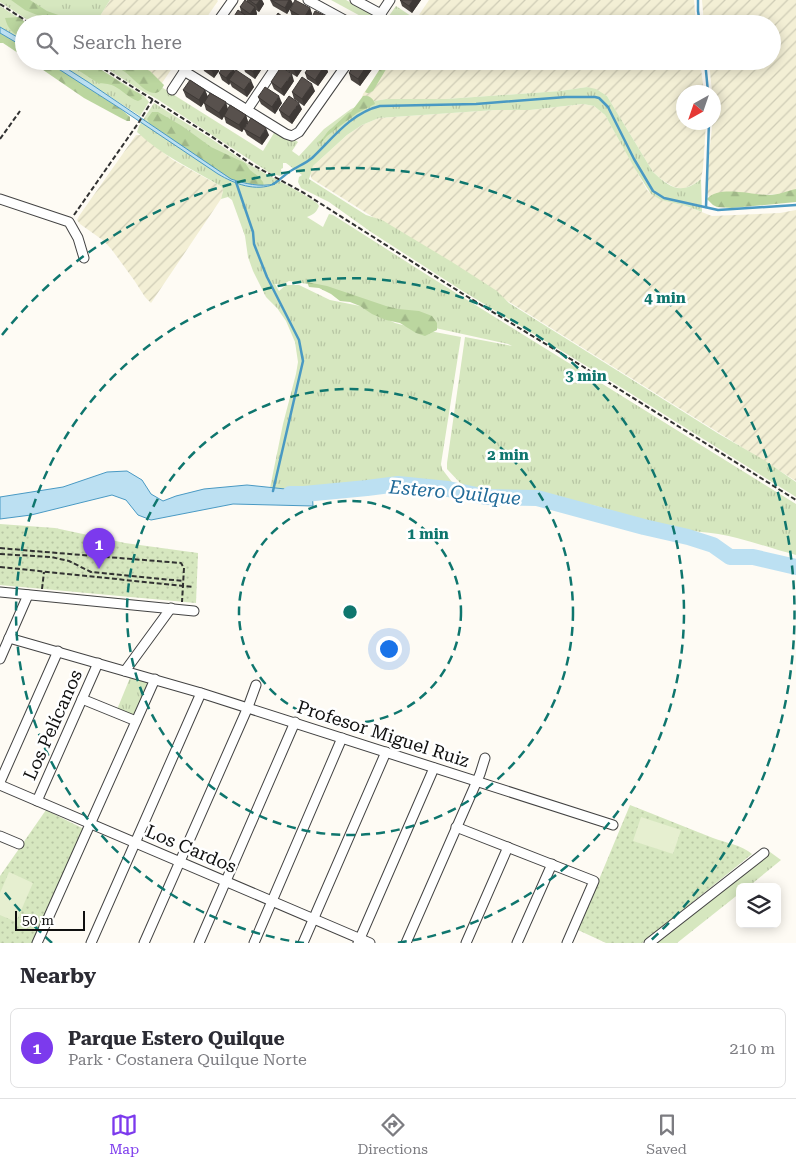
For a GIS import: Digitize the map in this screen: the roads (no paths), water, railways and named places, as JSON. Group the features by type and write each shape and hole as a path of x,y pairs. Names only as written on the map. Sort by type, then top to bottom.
{"street":[{"path":"224,15 233,0"},
{"path":"308,0 336,15"},
{"path":"355,0 381,14 390,0"},
{"path":"247,110 274,70"},
{"path":"172,90 184,71 290,136 298,132 343,70"},
{"path":"0,199 69,222 78,238 84,258"},
{"path":"0,592 194,610"},
{"path":"0,659 28,595"},
{"path":"125,671 171,608"},
{"name":"Profesor Miguel Ruiz","path":"9,638 248,707 613,825"},
{"path":"0,783 58,651"},
{"name":"Los Pelícanos","path":"38,801 98,663"},
{"path":"37,943 155,679"},
{"path":"144,943 256,685"},
{"path":"91,943 201,693"},
{"path":"82,699 136,721"},
{"path":"199,943 295,722"},
{"path":"254,943 342,738"},
{"path":"303,943 386,752"},
{"path":"406,943 477,781 485,758"},
{"path":"359,941 434,768"},
{"name":"Los Cardos","path":"0,783 314,919 359,941 370,943"},
{"path":"456,827 594,881 567,943"},
{"path":"0,836 19,844"},
{"path":"466,943 508,847"},
{"path":"649,943 764,853"},
{"path":"517,943 552,864"}],"water":[{"path":"0,27 15,36 15,42 0,33"},
{"path":"60,70 69,70 88,82 231,179 253,184 275,184 253,187 238,184 225,178"},
{"path":"127,471 142,480 151,494 163,501 204,489 247,485 295,490 312,489 313,506 233,504 151,520 138,515 126,500 112,495 31,515 0,519 0,497 63,487 107,472"}],"waterway":[{"path":"698,0 699,15"},
{"path":"706,70 707,85"},
{"path":"273,184 312,158 351,120 370,109 380,106 476,104 566,97 595,97 599,98 608,107 634,159 653,191 664,198 718,210 796,205"},
{"path":"706,207 709,130"},
{"path":"236,182 253,232 254,244 267,277 299,340 303,361 273,491"},
{"name":"Estero Quilque","path":"290,494 398,484 448,489 486,497 537,498 688,537 713,545 730,557 753,557 796,567"}],"place":[{"name":"Parque Estero Quilque","path":"99,569"}]}
